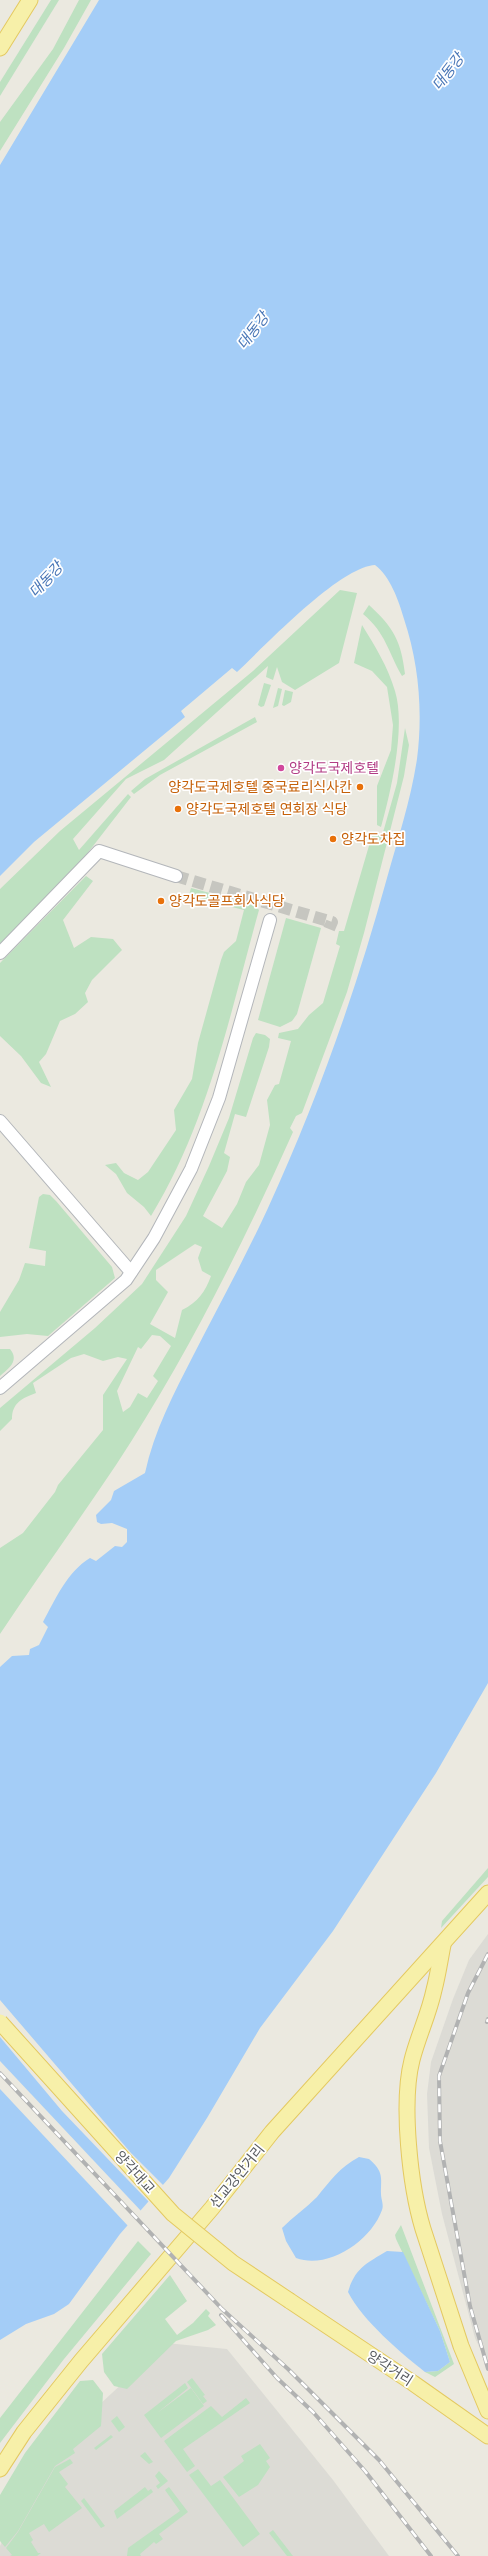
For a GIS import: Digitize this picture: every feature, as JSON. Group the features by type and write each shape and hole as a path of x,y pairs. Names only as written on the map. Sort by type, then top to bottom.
{"main road":[{"path":"0,48 30,0"},
{"name":"선교강안거리","path":"0,2470 24,2432 81,2361 212,2208 272,2132 488,1893"},
{"path":"443,1944 434,1991 412,2061 408,2088 412,2172 418,2210 461,2346 488,2411"},
{"name":"양각대교","path":"0,2022 173,2214 233,2263 290,2301"},
{"name":"양각거리","path":"290,2301 470,2422 488,2436"},
{"path":"470,2422 478,2408 481,2396"}],"street":[{"path":"0,953 99,851 176,876"},
{"path":"0,1388 119,1286 132,1272 149,1248 180,1192 210,1123 232,1056 270,920"},
{"path":"0,1121 132,1272"}],"shaded area":[{"path":"488,1934 488,2365 475,2338 442,2214 429,2148 427,2094 431,2062 453,1999 469,1960"},
{"path":"166,2343 227,2349 333,2480 389,2556 0,2556 0,2546 19,2502 58,2443"}],"green space":[{"path":"51,0 59,0 0,96 0,82"},
{"path":"79,0 91,0 64,48 0,151 0,122 53,49"},
{"path":"340,590 357,593 339,663 295,690 282,682 277,667 273,680 266,677 268,666 164,760 126,779 73,839 79,850 128,794 131,797 83,859 0,944 0,889 60,831 253,671"},
{"path":"369,605 385,621 395,636 401,653 405,674 402,676 377,628 363,614"},
{"path":"362,625 389,674 398,706 399,722 396,759 381,827 377,825 377,786 391,750 393,725 387,687 372,671 354,663"},
{"path":"264,683 271,685 264,706 261,707 258,705"},
{"path":"278,688 282,689 278,706 273,708"},
{"path":"285,690 293,692 291,702 284,706 282,705"},
{"path":"255,717 257,722 160,775 134,794 131,791 145,779"},
{"path":"405,728 409,745 404,776 364,933 347,992 302,1113 296,1116 290,1128 293,1132 233,1260 166,1385 116,1465 0,1634 0,1548 23,1533 55,1492 58,1485 103,1430 103,1395 127,1359 118,1357 103,1361 84,1354 71,1358 33,1383 36,1393 22,1399 16,1405 12,1413 12,1419 0,1431 0,1408 95,1328 142,1284 186,1216 209,1166 229,1118 253,1038 256,1033 265,1035 270,1039 269,1047 246,1117 235,1114 224,1153 230,1157 227,1171 203,1216 222,1228 237,1204 246,1182 259,1165 270,1125 267,1100 275,1085 279,1084 291,1041 278,1038 279,1033 298,1029 309,1015 323,1003 340,946 336,944 339,931 344,931 373,832 382,835 397,783","holes":["195,1244 202,1247 198,1258 202,1271 211,1276 206,1287 197,1300 182,1310 175,1338 150,1324 168,1292 156,1280 156,1270","152,1335 160,1336 171,1346 153,1376 158,1381 147,1398 138,1393 130,1407 123,1412 117,1391 138,1347 141,1349"]},
{"path":"86,876 93,881 63,920 74,948 91,937 113,939 122,950 92,980 85,993 88,1002 75,1014 60,1021 46,1054 39,1062 51,1087 41,1083 21,1056 0,1036 0,963"},
{"path":"191,888 210,893 208,900 189,895"},
{"path":"226,898 255,906 259,910 216,1067 203,1106 188,1144 171,1180 151,1216 144,1207 127,1193 116,1174 105,1165 116,1163 124,1173 138,1180 148,1172 176,1130 174,1110 192,1079 198,1043 221,960 224,952 236,941 244,910 224,905"},
{"path":"286,918 321,928 297,1014 292,1021 280,1027 258,1020"},
{"path":"43,1194 50,1195 56,1201 112,1267 115,1278 48,1336 27,1334 0,1337 0,1312 19,1280 25,1263 45,1266 46,1251 29,1248 39,1197"},
{"path":"0,1349 10,1349 14,1357 12,1364 0,1376"},
{"path":"488,1868 488,1877 441,1928 442,1921"},
{"path":"401,2225 454,2364 435,2377 425,2372 438,2371 450,2362 440,2331 396,2239 395,2235"},
{"path":"138,2241 151,2254 64,2359 0,2443 0,2418"},
{"path":"170,2275 187,2301 165,2319 177,2335 193,2323 206,2309 210,2313 208,2316 216,2325 208,2330 176,2341 127,2389 114,2386 104,2372 102,2354"},
{"path":"192,2378 205,2395 203,2396 207,2401 203,2404 187,2382"},
{"path":"93,2380 103,2393 101,2426 73,2449 75,2453 55,2466 18,2531 5,2547 0,2541 0,2495 25,2453 80,2381"},
{"path":"185,2383 188,2388 157,2413 191,2388 204,2406 161,2438 144,2415"},
{"path":"246,2398 250,2403 183,2449 195,2466 187,2472 164,2441 211,2406 222,2417"},
{"path":"117,2416 125,2427 119,2432 111,2421"},
{"path":"111,2435 113,2437 96,2450 94,2448"},
{"path":"260,2444 270,2458 266,2461 270,2467 258,2485 239,2497 223,2477 244,2461 241,2456"},
{"path":"145,2452 153,2462 149,2464 140,2456"},
{"path":"70,2459 73,2463 59,2472 68,2484 65,2487 82,2508 49,2532 44,2524 29,2533 33,2540 31,2542 38,2553 41,2553 37,2556 10,2556 12,2555 6,2548 18,2532 55,2467"},
{"path":"198,2469 211,2486 220,2480 260,2534 243,2547 189,2475"},
{"path":"159,2471 168,2481 158,2489 156,2486 160,2483 155,2476"},
{"path":"145,2487 148,2491 151,2489 153,2492 117,2519 114,2511"},
{"path":"169,2487 188,2512 159,2534 163,2539 156,2544 154,2542 140,2554 141,2556 127,2556 128,2548 180,2511 165,2490"},
{"path":"84,2498 105,2526 101,2528 81,2501"},
{"path":"273,2530 293,2556 287,2556 269,2533"}],"water":[{"name":"대동강","path":"99,0 488,0 488,1683 436,1773 333,1931 260,2028 207,2118 169,2178 120,2234 69,2304 54,2314 26,2324 0,2340 0,1667 12,1656 29,1655 30,1649 39,1645 48,1627 43,1622 62,1587 82,1564 90,1558 96,1561 115,1546 122,1547 127,1542 127,1529 112,1523 101,1524 97,1522 96,1515 111,1500 114,1491 145,1473 159,1427 165,1413 259,1227 303,1127 349,1004 375,920 411,789 417,759 420,724 418,688 413,653 397,597 385,576 375,565 360,569 342,579 323,593 283,627 237,672 232,668 181,711 185,717 34,842 0,876 0,165"},
{"path":"359,2157 369,2159 381,2175 383,2208 376,2221 358,2242 347,2250 321,2260 308,2261 296,2258 286,2241 282,2228 317,2197 346,2165"},
{"path":"387,2251 403,2252 440,2331 450,2362 438,2371 425,2372 405,2355 372,2325 348,2292 354,2277 358,2272 368,2263"}],"pier":[{"path":"0,2000 131,2153 164,2186 150,2203 62,2111 0,2037"},
{"path":"0,2061 142,2212 129,2227 0,2089"}],"tunnel":[{"path":"176,876 332,922 329,929"}],"railway":[{"path":"488,1954 468,1993 439,2076 440,2141 470,2306 488,2369"},
{"path":"0,2073 222,2309 288,2369 379,2460 458,2556"},
{"path":"221,2315 277,2378 313,2412 365,2471 431,2556"}],"place":[{"name":"양각도국제호텔","path":"281,768"},
{"name":"양각도국제호텔 중국료리식사칸","path":"360,787"},
{"name":"양각도국제호텔 연회장 식당","path":"178,809"},
{"name":"양각도차집","path":"333,839"},
{"name":"양각도골프회사식당","path":"161,901"}]}
